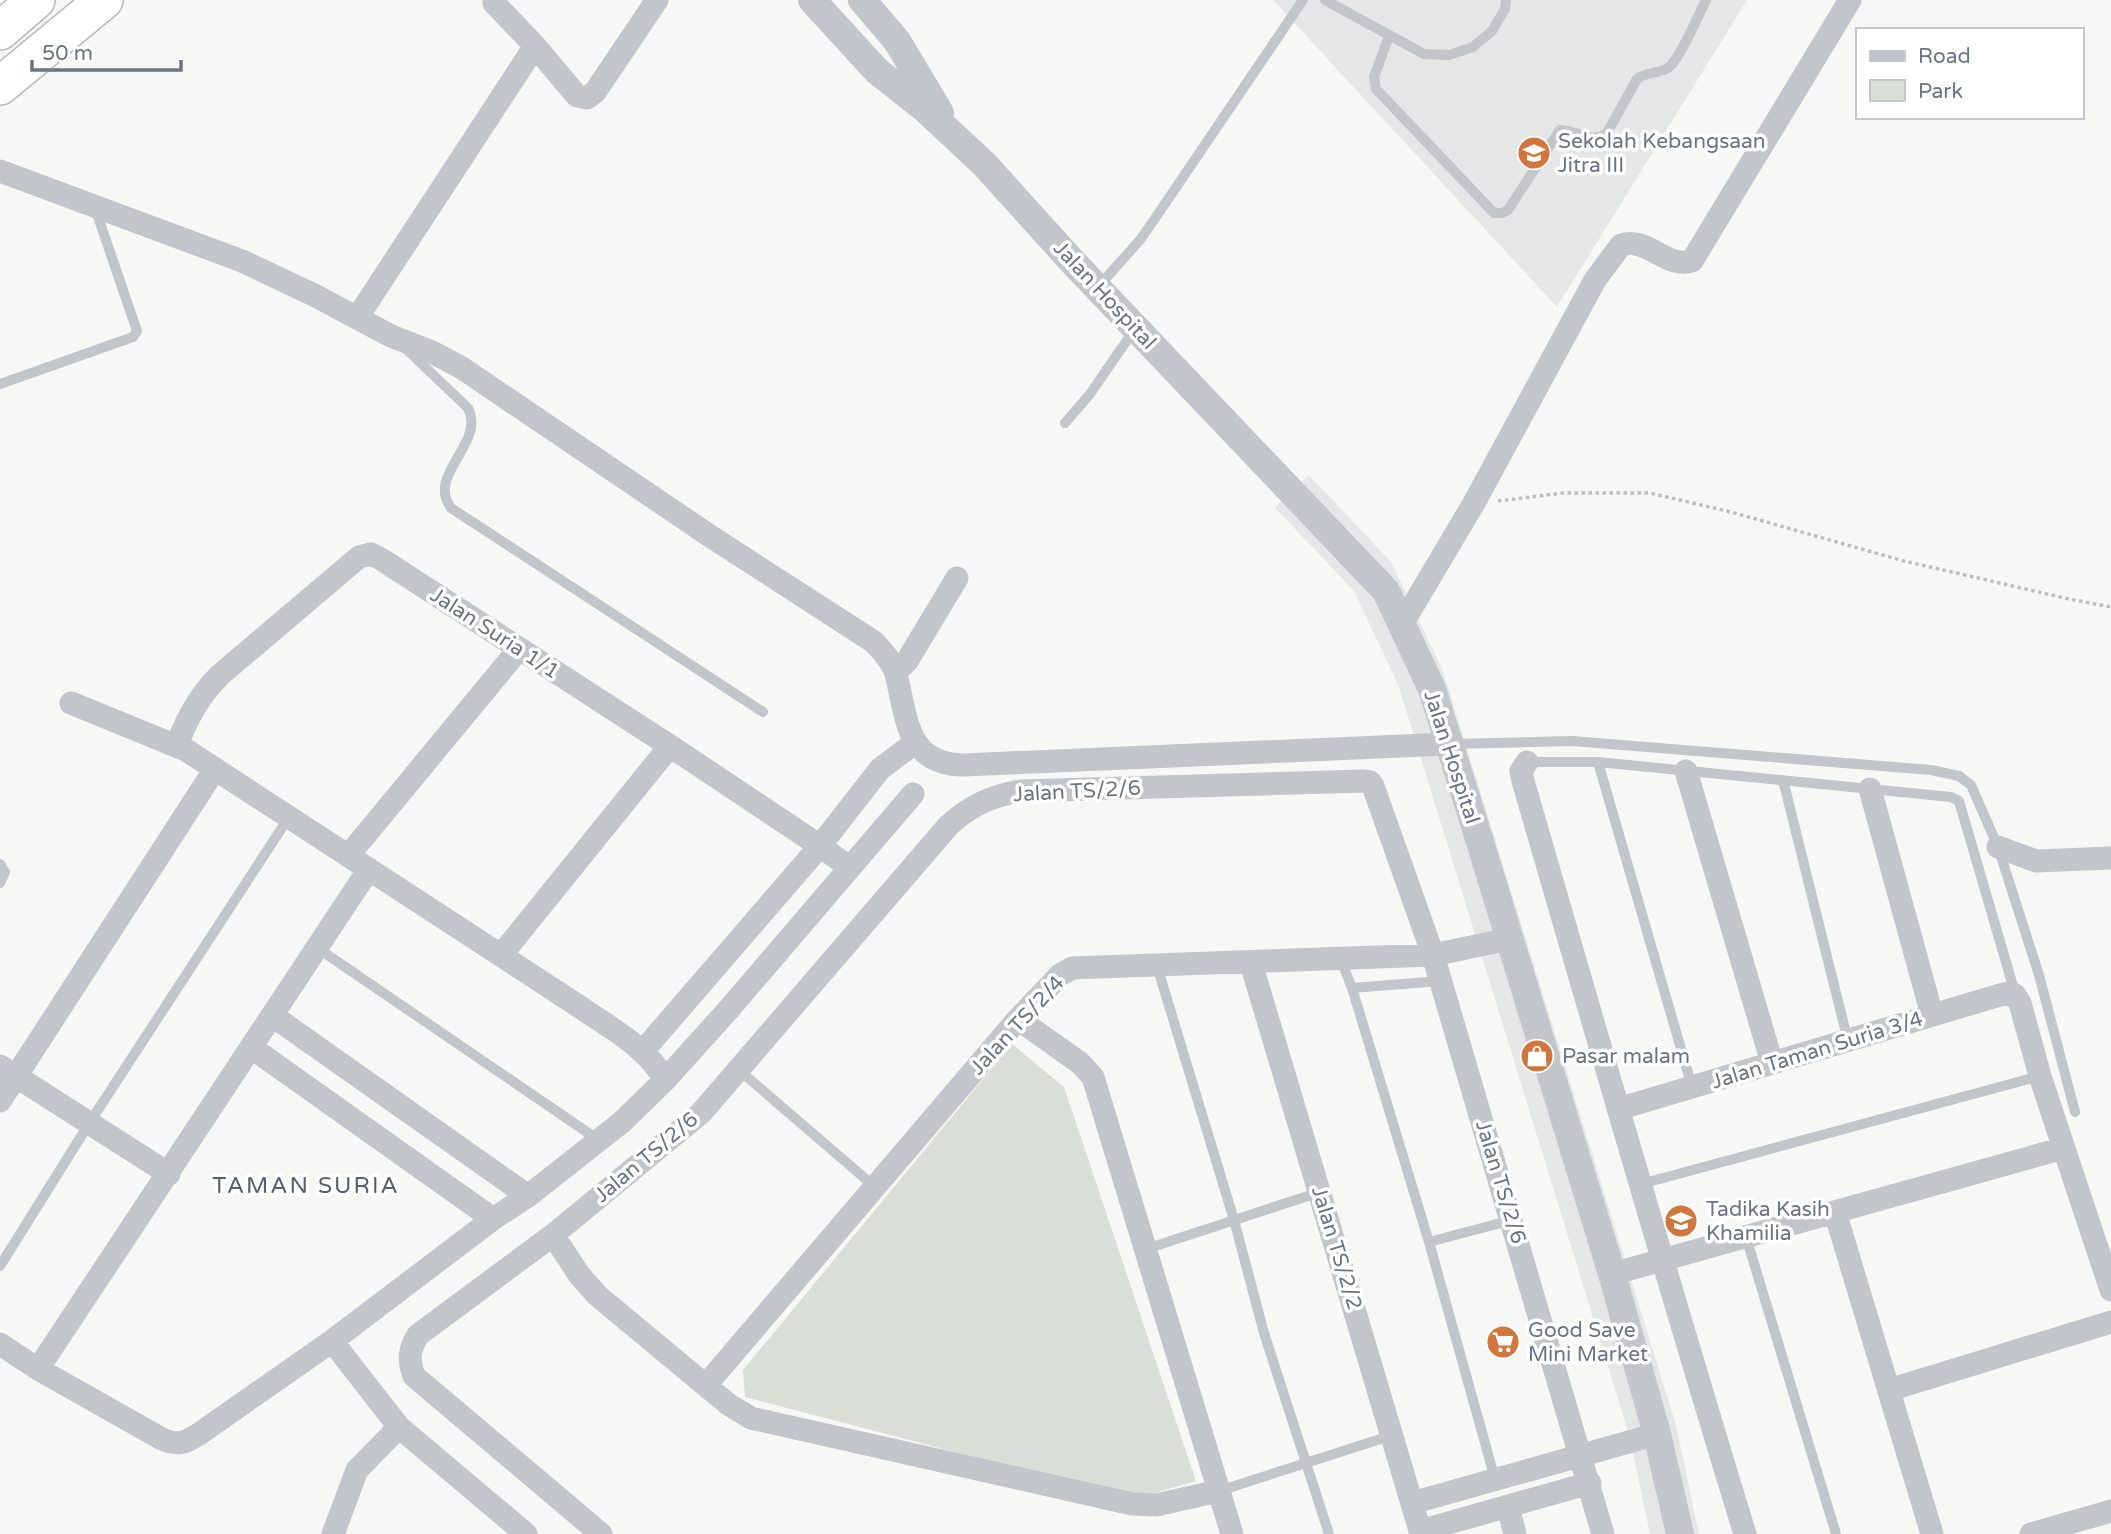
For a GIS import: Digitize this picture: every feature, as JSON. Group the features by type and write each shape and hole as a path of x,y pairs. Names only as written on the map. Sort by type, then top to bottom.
{"highway":[{"path":"0,31 36,0"},
{"path":"0,86 104,0"}],"street":[{"path":"495,3 577,96 587,98 595,92 657,0"},
{"name":"Jalan Hospital","path":"812,0 877,71 985,165 1097,288 1387,591 1432,689 1510,939 1612,1274 1657,1434 1680,1534"},
{"name":"Jalan Hospital","path":"862,0 897,41 952,134"},
{"path":"1401,626 1474,503 1595,280 1621,245 1627,243 1639,244 1676,263 1692,261 1850,0"},
{"path":"357,318 535,46"},
{"path":"0,171 242,261 391,336 447,359 710,536 874,642 896,672 897,687 916,742 932,759 949,765 963,765 1448,744"},
{"name":"Jalan Suria 1/1","path":"177,744 189,714 203,692 220,675 359,557 371,554 670,746 849,867"},
{"path":"896,672 907,661 957,578"},
{"path":"348,856 519,649"},
{"path":"71,703 177,744 502,954 643,1051 656,1063 665,1080"},
{"path":"643,1051 820,846 880,769 916,742"},
{"path":"502,954 670,746"},
{"path":"1527,762 1521,771 1522,780 1661,1260 1745,1534"},
{"path":"0,1101 8,1071 215,769"},
{"path":"1686,771 1772,1063"},
{"name":"Jalan TS/2/6","path":"601,1534 414,1376 409,1361 410,1349 418,1335 553,1235 701,1113 948,825 967,809 1001,794 1010,793 1370,782 1433,955 1603,1534"},
{"path":"1870,789 1932,1015"},
{"path":"0,1344 38,1369 162,1439 174,1444 184,1443 332,1341 600,1141 665,1080 729,1009 912,794"},
{"path":"1998,847 2036,861 2111,858"},
{"path":"38,1369 369,869"},
{"name":"Jalan TS/2/4","path":"706,1385 1018,1019 1060,975 1072,968 1433,955 1510,939"},
{"name":"Jalan TS/2/2","path":"1251,963 1421,1533"},
{"name":"Jalan Taman Suria 3/4","path":"1618,1109 1932,1015 2009,993 2015,995"},
{"path":"2015,995 2020,1003 2040,1076 2111,1290"},
{"path":"273,1016 528,1196"},
{"path":"1018,1019 1080,1063 1093,1077 1232,1534"},
{"path":"252,1048 493,1219"},
{"path":"8,1071 169,1174"},
{"path":"1612,1274 2064,1148"},
{"path":"1835,1212 1932,1534"},
{"path":"553,1235 580,1276 598,1296 739,1412 771,1424 1132,1504 1156,1505 1219,1491"},
{"path":"1889,1390 2111,1322"},
{"path":"332,1341 399,1427 526,1534"},
{"path":"333,1534 357,1469 399,1427"},
{"path":"1412,1503 1657,1434"},
{"path":"1421,1533 1590,1483"},
{"path":"1508,1507 1515,1534"},
{"path":"2031,1534 2111,1511"}],"lane":[{"path":"1097,288 1148,229 1303,0"},
{"path":"1325,0 1424,54 1449,55 1473,47 1492,31 1505,9 1506,0"},
{"path":"1389,36 1374,76 1376,89 1494,213 1502,213 1508,210 1560,130 1570,130 1590,139 1601,138 1607,133 1637,79 1641,75 1656,74 1673,64 1706,0"},
{"path":"0,384 133,337 137,331 94,206"},
{"path":"1065,423 1090,394 1135,328"},
{"path":"391,336 468,408 472,415 472,433 447,479 444,490 451,508 762,712"},
{"path":"1448,744 1572,741 1931,770 1959,776 1971,785 1998,847 2039,975 2075,1112"},
{"path":"1527,762 1598,762 1951,797 1959,801 2015,995"},
{"path":"1598,762 1692,1087"},
{"path":"1783,780 1848,1041"},
{"path":"0,1266 90,1122 289,817"},
{"path":"0,864 5,872 0,883"},
{"path":"316,947 600,1141"},
{"path":"1341,960 1352,988 1429,1242 1495,1479"},
{"path":"1157,967 1234,1220 1264,1333 1329,1534"},
{"path":"1352,988 1440,981"},
{"path":"739,1070 875,1187"},
{"path":"1641,1184 2040,1076"},
{"path":"1146,1250 1320,1192"},
{"path":"1429,1242 1512,1220"},
{"path":"1746,1237 1836,1534"},
{"path":"1219,1491 1392,1436"}],"path":[{"path":"1474,503 1563,493 1650,493 1731,512 1904,561 2111,607"}],"shaded area":[{"name":"Sekolah Kebangsaan Jitra III","path":"1273,0 1747,0 1557,307"},
{"name":"Pasar malam","path":"1309,475 1391,562 1443,671 1676,1425 1699,1534 1650,1534 1630,1438 1399,687 1354,591 1275,508"}],"green space":[{"path":"1012,1044 1064,1087 1196,1481 1135,1499 745,1397 743,1370"}],"place":[{"name":"Sekolah Kebangsaan Jitra III","path":"1534,153"},
{"name":"Pasar malam","path":"1537,1056"},
{"name":"Tadika Kasih Khamilia","path":"1681,1221"},
{"name":"Good Save Mini Market","path":"1503,1342"}],"district":[{"name":"TAMAN SURIA","path":"306,1185"}]}
